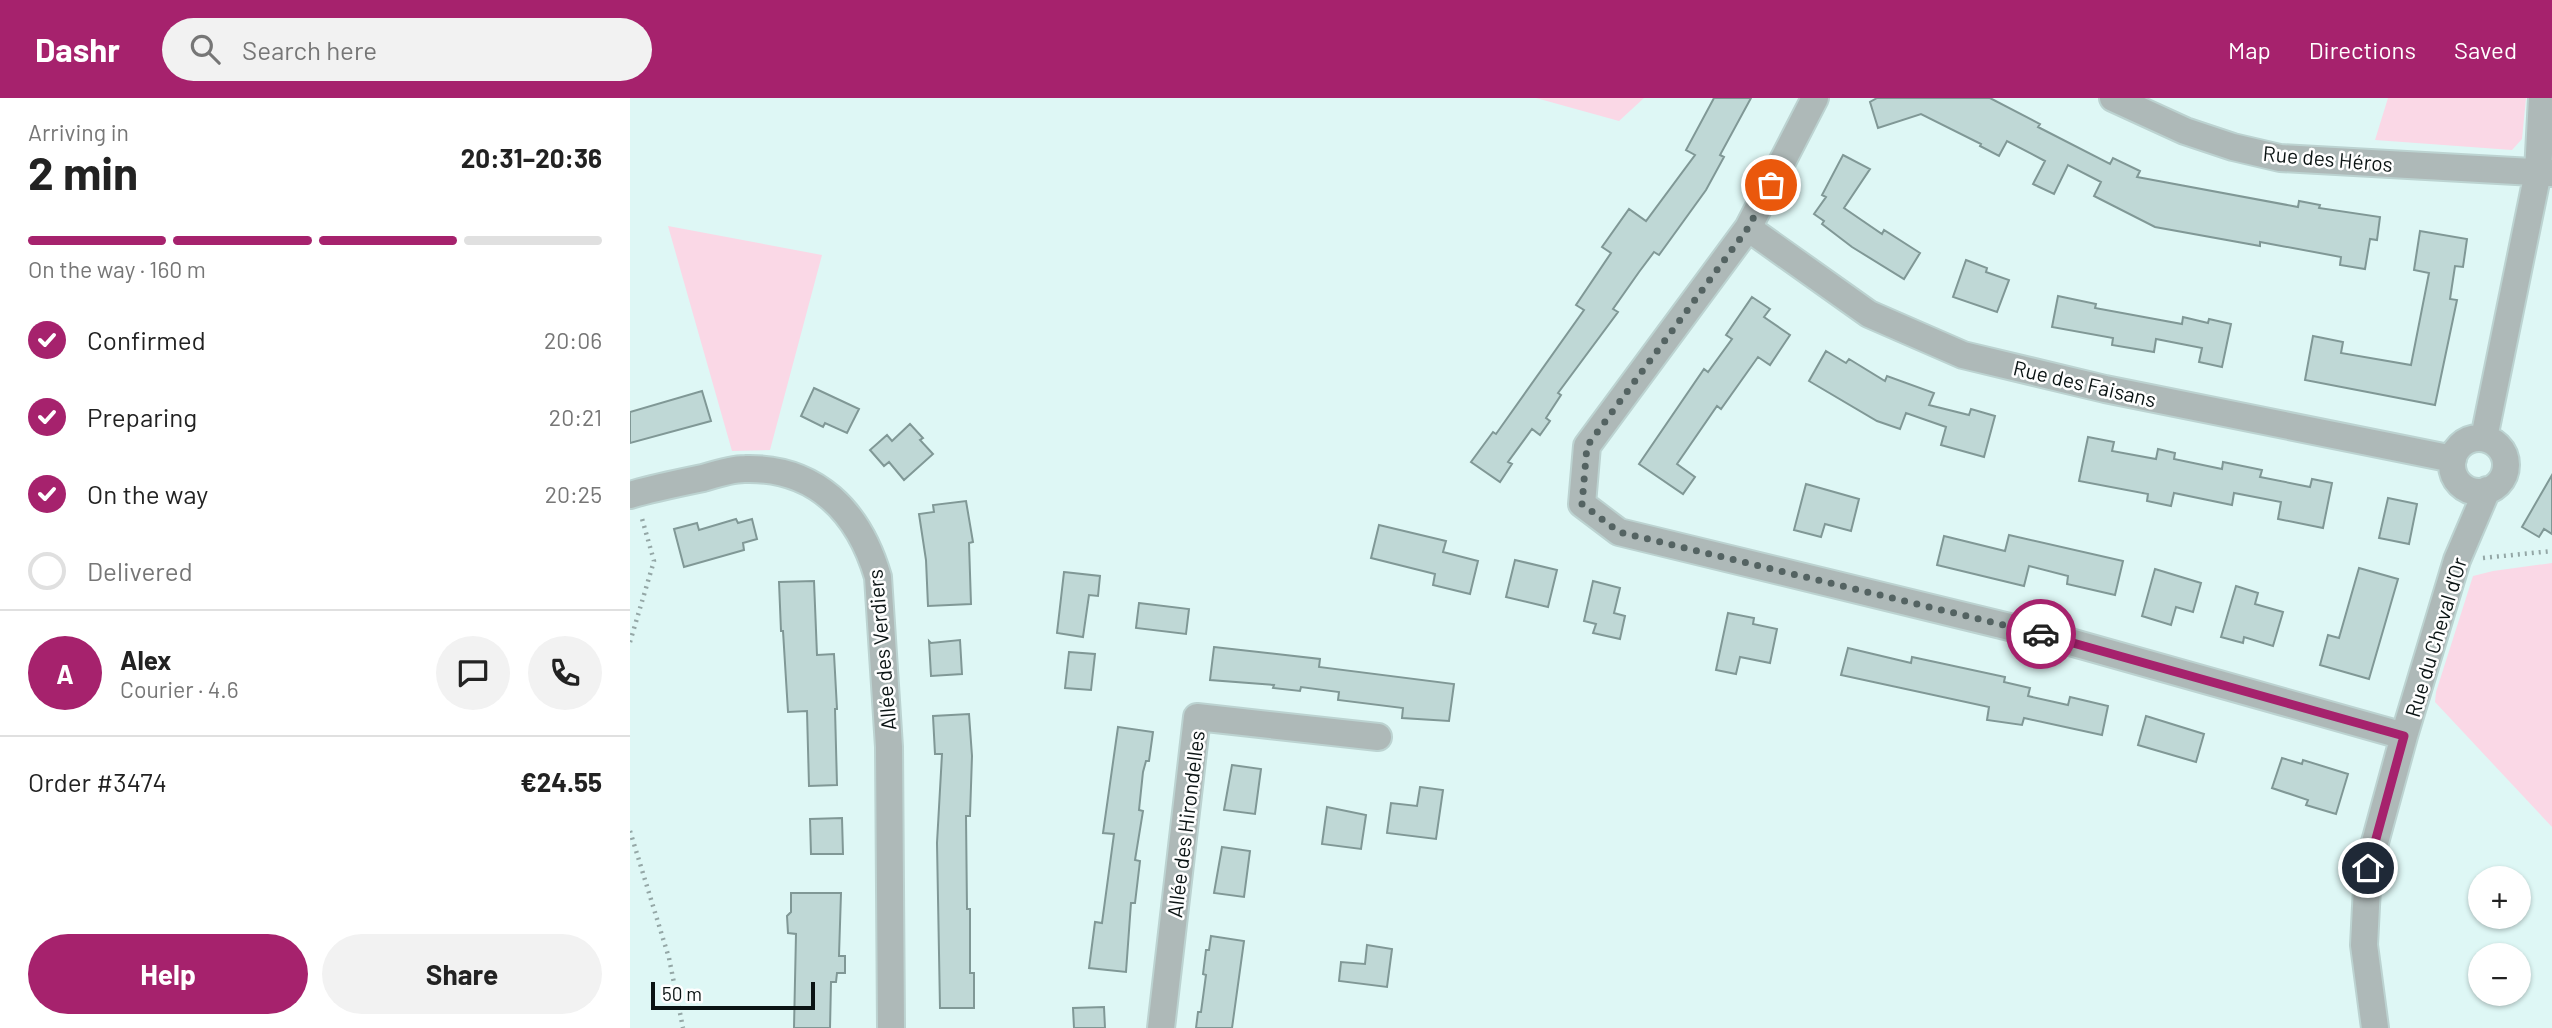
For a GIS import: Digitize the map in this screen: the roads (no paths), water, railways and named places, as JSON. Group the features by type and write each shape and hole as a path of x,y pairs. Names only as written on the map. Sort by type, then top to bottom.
{"street":[{"path":"1815,98 1748,228 1587,446 1582,504 1619,532 2063,639 2404,736"},
{"name":"Rue des Héros","path":"2113,98 2185,131 2233,147 2280,158 2545,172"},
{"path":"2484,438 2545,172 2542,98"},
{"name":"Rue des Faisans","path":"1748,228 1868,314 1963,355 2105,389 2453,459"},
{"path":"2484,438 2499,447 2506,464 2501,482 2487,490 2473,492 2455,478 2453,459 2463,443 2484,438"},
{"name":"Allée des Verdiers","path":"633,494 742,468 780,470 803,478 836,501 859,530 868,548 878,577 889,747 891,1028"},
{"name":"Rue du Cheval d'Or","path":"2375,1028 2364,945 2368,868 2457,560 2487,490"},
{"name":"Allée des Hirondelles","path":"1161,1028 1198,717 1378,737"}]}
